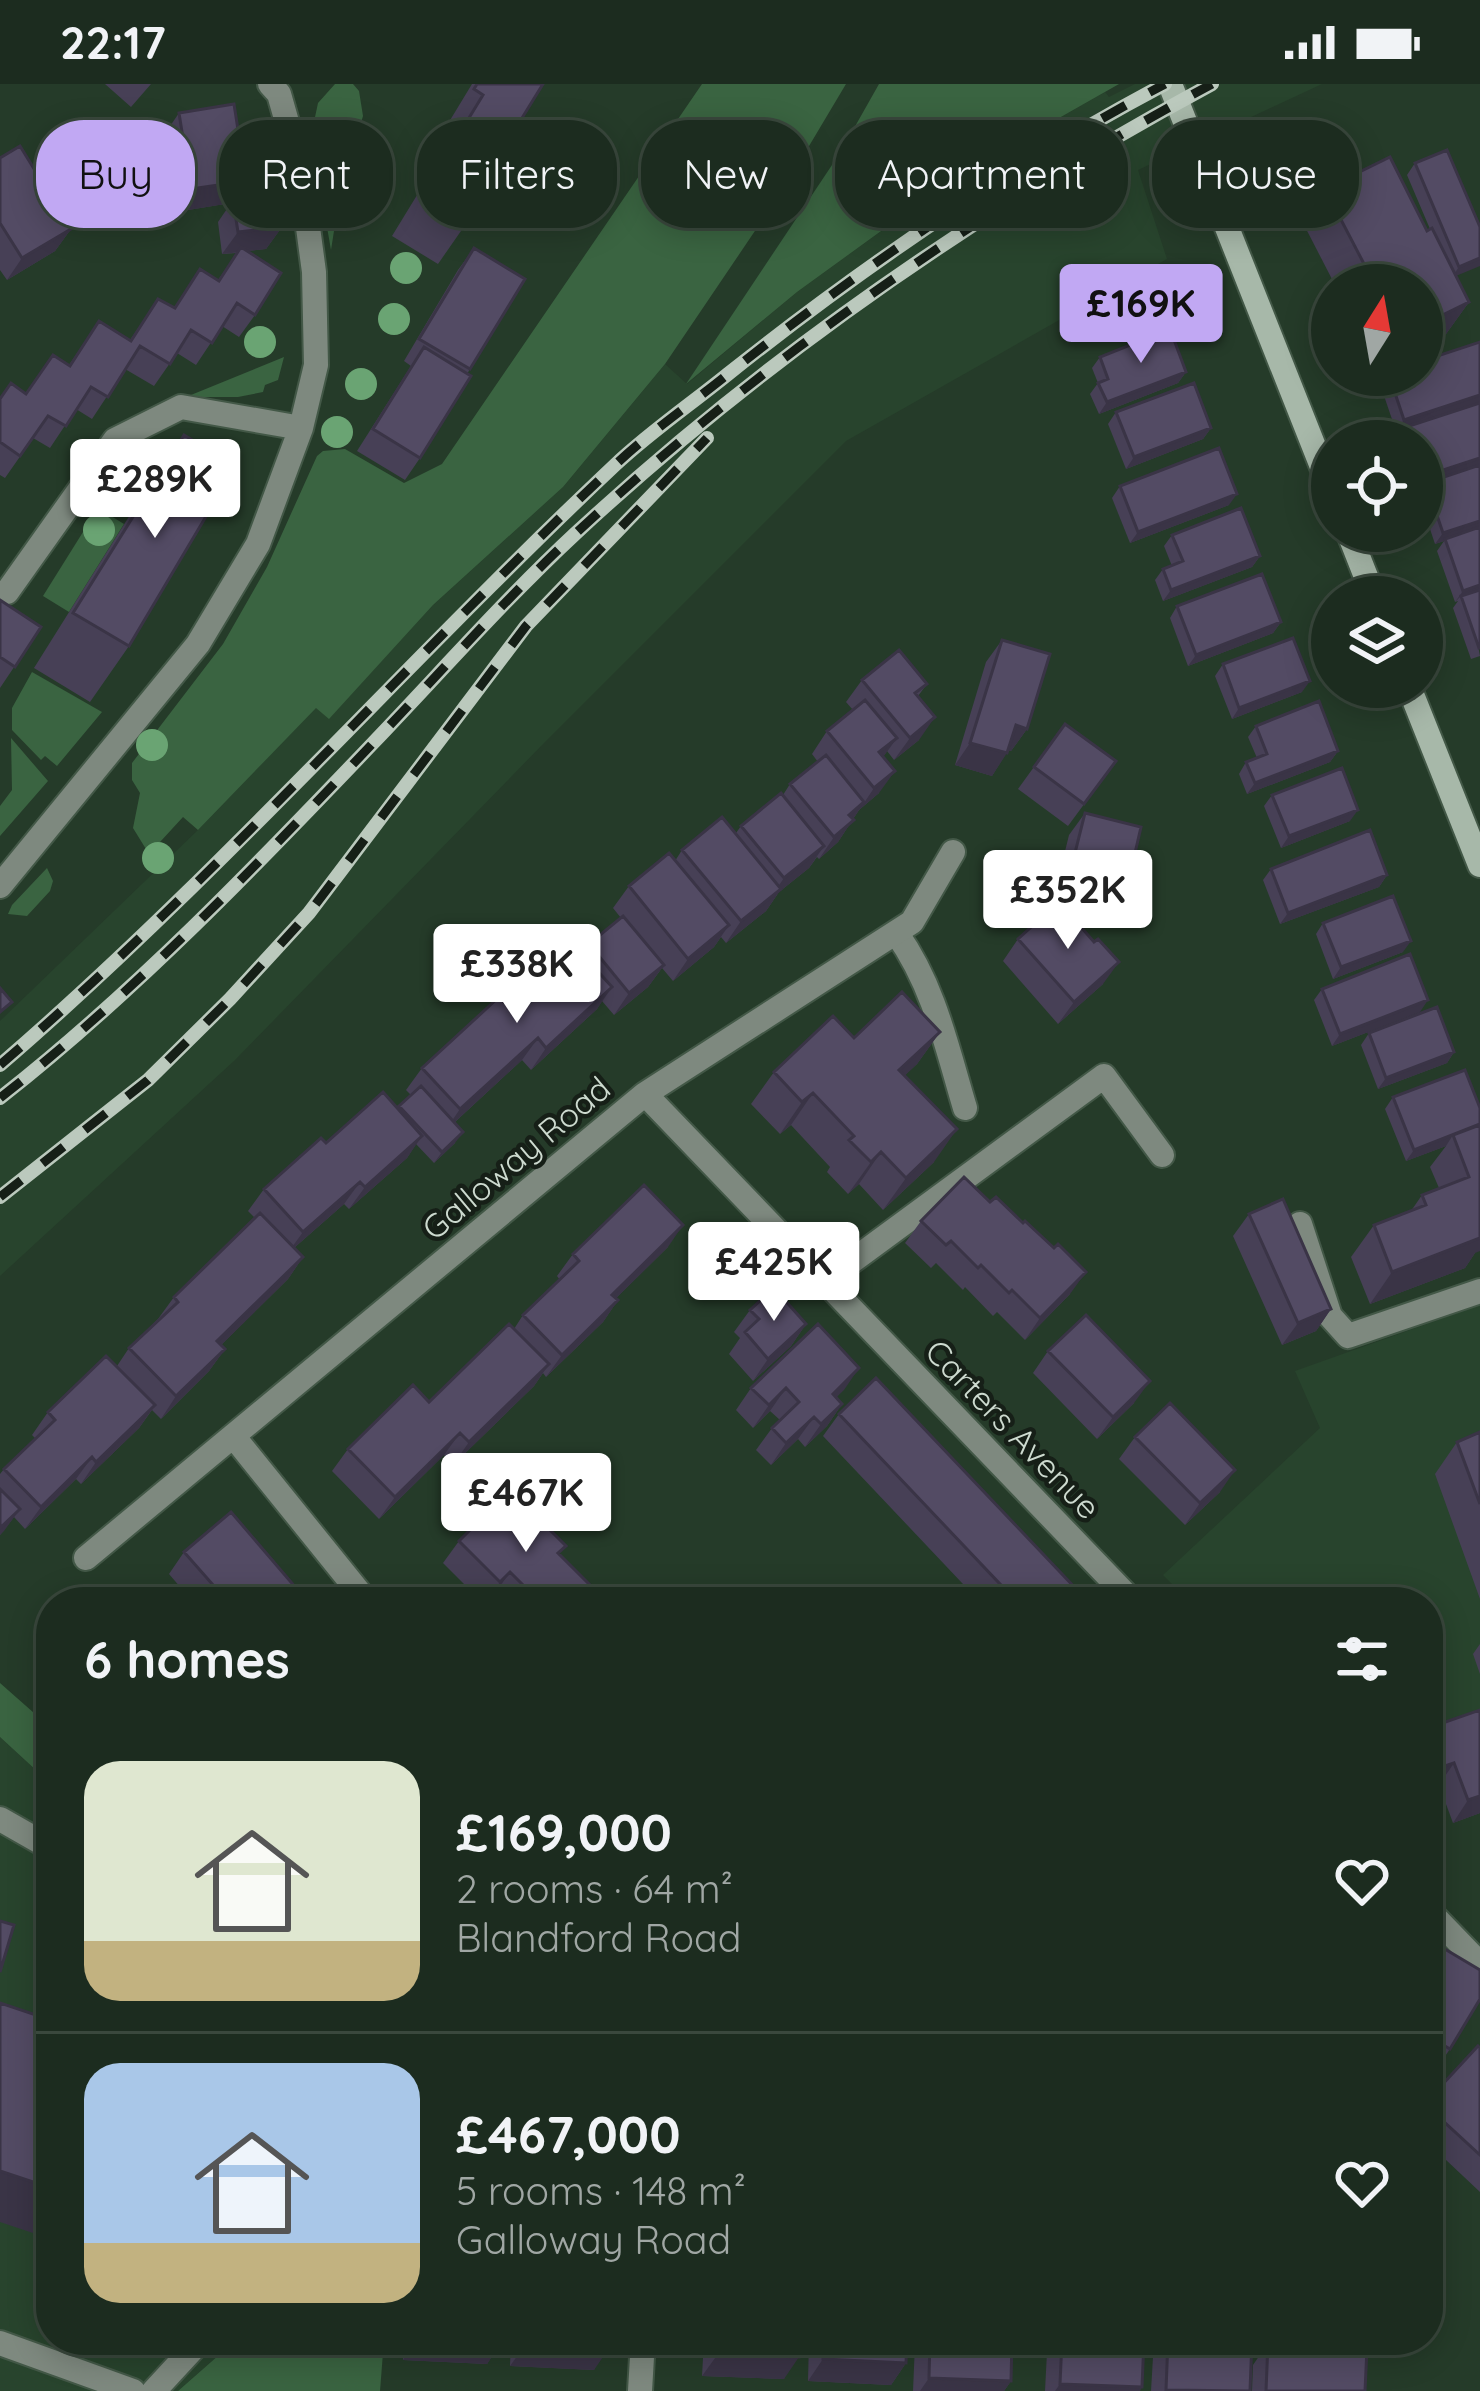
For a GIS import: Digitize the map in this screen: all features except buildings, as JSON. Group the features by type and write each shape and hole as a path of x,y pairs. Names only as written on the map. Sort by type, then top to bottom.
{"main road":[{"path":"1171,84 1311,439"},
{"path":"1417,708 1480,865"}],"street":[{"path":"0,886 198,644 258,544 301,428 316,365 318,323 300,168 282,87"},
{"path":"7,592 115,440 181,407 301,428"},
{"name":"Galloway Road","path":"86,1558 645,1094 912,922 953,852"},
{"path":"897,934 917,962 928,989 965,1108"},
{"path":"825,1282 1104,1076 1162,1155"},
{"name":"Carters Avenue","path":"645,1094 1119,1587"},
{"path":"1300,1224 1330,1316 1348,1336 1480,1291"},
{"path":"234,1437 355,1587"},
{"path":"0,1819 36,1839"},
{"path":"1443,1926 1480,1964"},
{"path":"0,2343 133,2391"},
{"path":"154,2391 187,2355"},
{"path":"640,2391 642,2355"}],"shaded area":[{"path":"335,84 353,84 359,91 362,120 314,120 318,103"},
{"path":"702,84 846,84 811,143 811,120 677,120"},
{"path":"879,84 1119,84 1056,120 859,120"},
{"path":"1135,84 1322,84 1245,120 1152,120 1152,163 1138,170 1152,228 1157,228 1167,259 846,441 235,1060 0,1276 0,1021 198,830 316,707 329,718 433,605 563,487 665,364 687,384 797,292 885,228 1128,228 1128,120 1056,120 1105,92 1109,97"},
{"path":"835,160 835,228 885,228 797,292 686,384 790,228 811,228 811,196"},
{"path":"641,173 641,228 757,228 665,364 563,487 433,605 329,719 316,708 198,830 183,817 149,854 133,828 140,793 132,780 132,763 223,644 267,567 317,456 345,449 404,483 442,464 603,228 617,228 617,208"},
{"path":"284,357 278,380 265,385 263,392 186,397"},
{"path":"202,444 230,450 240,466 217,494 145,491 135,507 116,497 153,461"},
{"path":"98,508 124,524 69,612 43,596"},
{"path":"32,672 102,712 57,766 45,756 41,760 12,730 12,708"},
{"path":"11,738 48,781 0,836 0,806 12,790"},
{"path":"47,868 53,881 50,891 27,916 8,914 12,905"},
{"path":"1480,1305 1480,1713 1443,1727 1443,1587 1175,1587 1163,1575 1320,1428 1295,1371"},
{"path":"0,1683 36,1715 36,1770 0,1737"},
{"path":"0,1737 36,1770 36,2355 219,2355 178,2391 0,2391"},
{"path":"219,2355 383,2355 380,2391 178,2391"}],"railway":[{"path":"0,1065 158,920 642,441 832,294 940,219 1165,84"},
{"path":"0,1098 193,927 524,584 724,405 960,233 1212,84"},
{"path":"0,1197 148,1080 230,999 309,913 526,626 707,438"}]}
